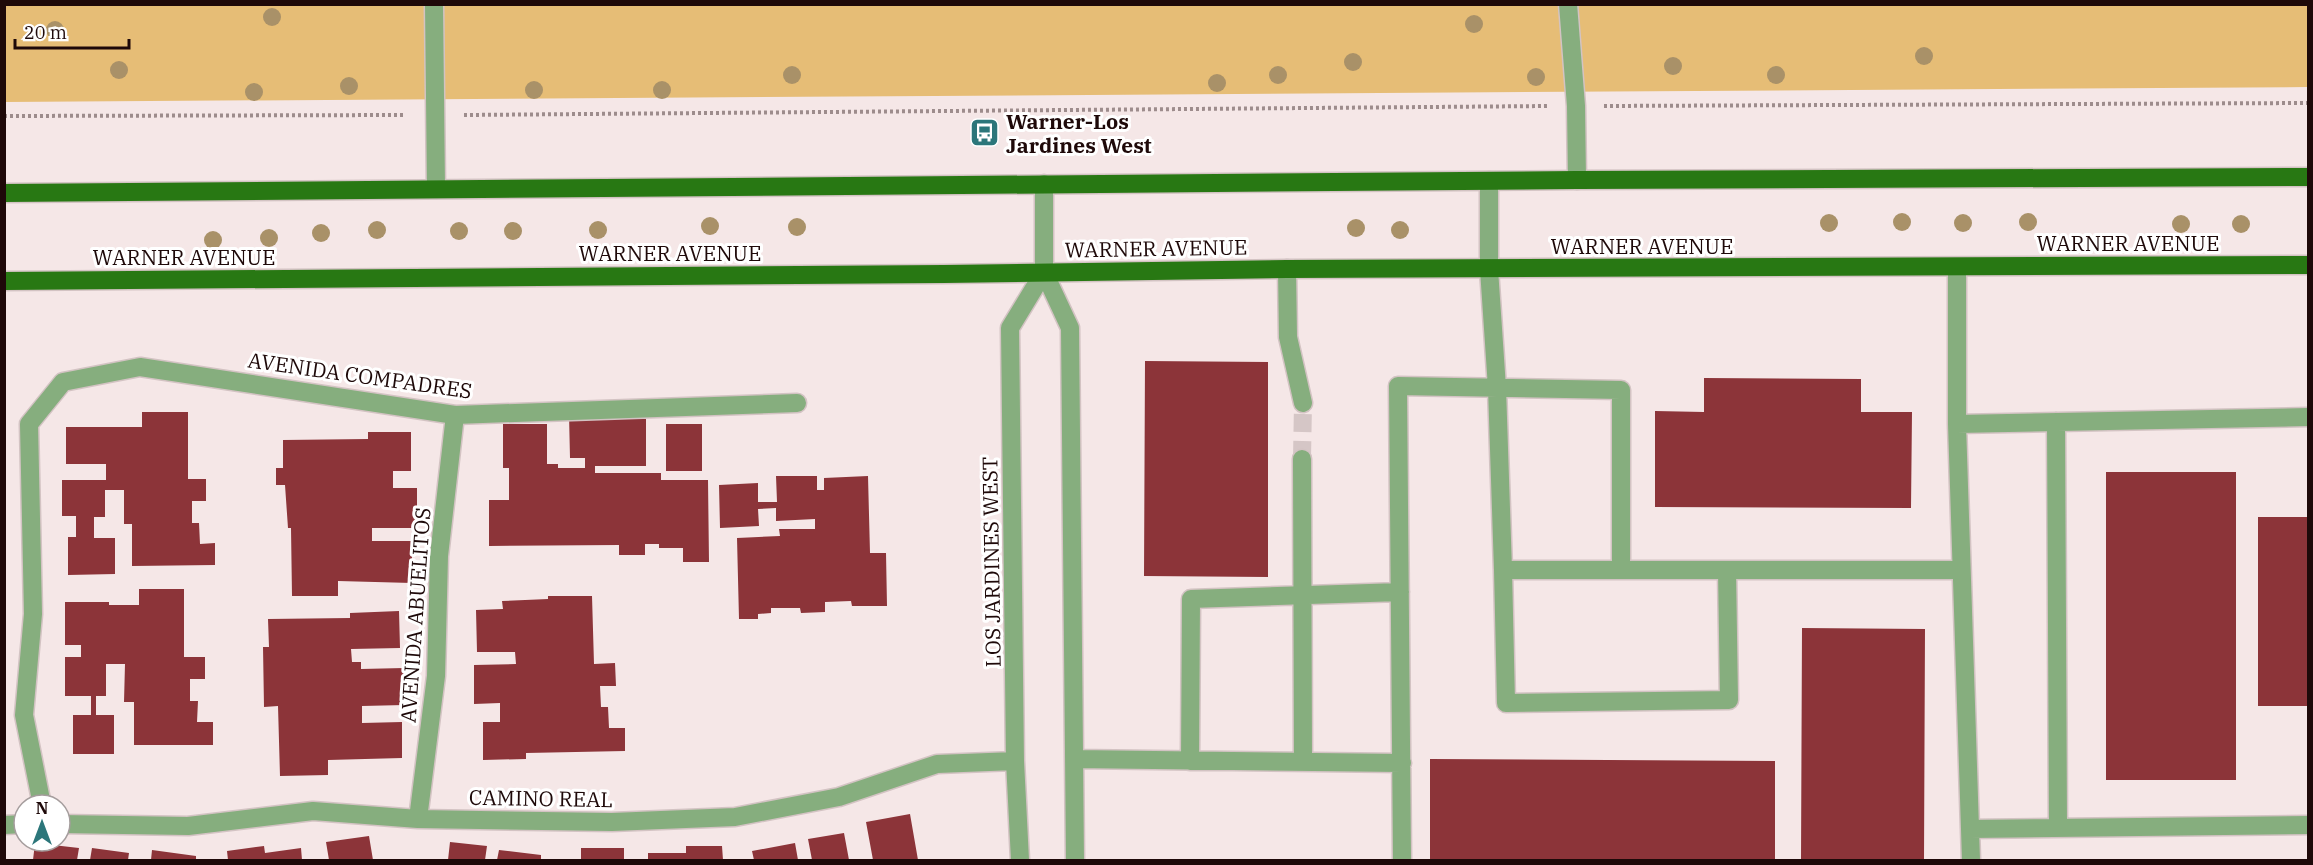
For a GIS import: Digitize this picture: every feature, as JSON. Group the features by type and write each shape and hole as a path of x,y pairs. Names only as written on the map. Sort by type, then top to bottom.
{"main road":[{"path":"4,193 1577,180 2308,177"},
{"name":"WARNER AVENUE","path":"4,280 1287,269 2308,265"}],"street":[{"path":"434,4 436,189"},
{"path":"1568,4 1576,106 1577,180"},
{"path":"1489,181 1489,269 1497,388 1506,703 1729,700 1727,570"},
{"path":"1044,184 1044,272 1070,328 1075,861"},
{"path":"1957,267 1957,424 1971,861"},
{"path":"1287,269 1288,337 1303,403"},
{"name":"LOS JARDINES WEST","path":"1020,861 1015,761 1010,328 1044,272"},
{"name":"AVENIDA COMPADRES","path":"40,793 24,715 33,614 28,424 63,382 140,367 455,415 797,403"},
{"path":"1402,861 1398,386 1621,390 1621,570"},
{"name":"AVENIDA ABUELITOS","path":"418,819 436,676 439,556 455,415"},
{"path":"1957,424 2308,417"},
{"path":"2056,422 2058,827"},
{"path":"1302,459 1303,762"},
{"path":"1503,570 1961,570"},
{"path":"1191,761 1191,599 1400,592"},
{"path":"1075,759 1402,763"},
{"name":"CAMINO REAL","path":"72,824 188,825 313,811 418,819 612,822 735,817 839,797 937,764 1015,761"},
{"path":"1970,829 2308,825"}],"path":[{"path":"4,116 2308,103"}],"shaded area":[{"path":"2308,4 2308,87 5,102 4,5"}],"building":[{"path":"1145,361 1268,362 1268,577 1144,576"},
{"path":"1704,378 1861,379 1861,412 1912,412 1911,508 1655,507 1655,411 1704,412"},
{"path":"142,412 188,412 188,479 206,479 206,501 192,501 192,523 199,523 200,544 215,543 215,565 132,566 132,524 124,524 124,490 105,490 105,517 94,517 94,538 115,538 115,574 68,575 68,537 76,537 76,516 62,516 62,480 106,480 106,464 66,464 66,427 142,427"},
{"path":"569,414 608,419 646,419 646,466 595,466 595,473 661,473 661,480 708,480 709,562 683,562 683,548 659,548 659,544 645,544 645,555 619,555 619,545 489,546 489,500 509,500 509,468 503,468 503,424 547,424 547,464 558,464 558,468 585,468 585,458 570,458"},
{"path":"666,424 702,424 702,471 666,471"},
{"path":"368,432 411,432 411,471 393,471 393,488 417,488 417,528 372,528 372,541 412,541 412,583 338,581 338,596 292,596 291,528 288,528 285,485 276,485 276,468 283,468 283,440 368,439"},
{"path":"2106,472 2236,472 2236,780 2106,780"},
{"path":"776,476 817,476 817,490 824,490 824,478 868,476 870,553 886,553 887,606 852,606 851,601 825,602 825,612 801,613 800,608 771,608 771,613 758,614 758,619 739,619 737,538 780,536 779,529 815,529 815,519 776,521 776,508 758,509 759,526 720,528 719,485 758,483 758,502 777,502"},
{"path":"2258,517 2308,517 2308,706 2258,706"},
{"path":"139,589 184,589 184,657 205,657 205,679 190,679 190,701 198,701 197,722 213,722 213,745 134,745 134,702 124,702 125,664 106,664 106,696 96,696 96,715 114,715 114,754 73,754 73,715 91,715 91,696 65,696 65,657 81,657 81,645 65,645 65,602 139,605"},
{"path":"548,596 592,596 594,664 615,663 616,686 600,686 601,707 608,707 609,728 625,728 625,751 526,753 526,759 483,760 483,722 500,722 500,703 474,704 474,665 516,664 515,652 477,652 476,610 503,609 502,601 548,599"},
{"path":"399,611 400,648 351,649 352,662 361,662 361,669 404,668 404,705 362,706 362,723 402,722 402,758 328,760 328,775 280,776 278,706 264,707 263,647 269,647 268,619 350,618 350,613"},
{"path":"1802,628 1925,629 1924,860 1801,860"},
{"path":"1430,759 1775,761 1775,860 1430,860"},
{"path":"910,814 918,860 873,860 866,822"},
{"path":"844,833 849,860 812,860 808,839"},
{"path":"369,836 373,860 329,860 326,842"},
{"path":"450,842 487,846 485,860 448,860"},
{"path":"795,843 798,860 754,860 752,851"},
{"path":"264,846 265,853 301,848 302,860 228,860 227,851"},
{"path":"686,846 722,846 723,860 648,860 648,853 686,853"},
{"path":"72,847 79,848 77,860 33,860 34,853 72,853"},
{"path":"92,848 129,853 128,860 90,860"},
{"path":"581,848 624,848 624,860 581,860"},
{"path":"152,850 196,856 196,860 151,860"},
{"path":"499,850 541,855 541,860 497,860"}],"tunnel":[{"path":"1302,459 1303,403"}],"place":[{"name":"Warner-Los Jardines West","path":"985,133"}]}
